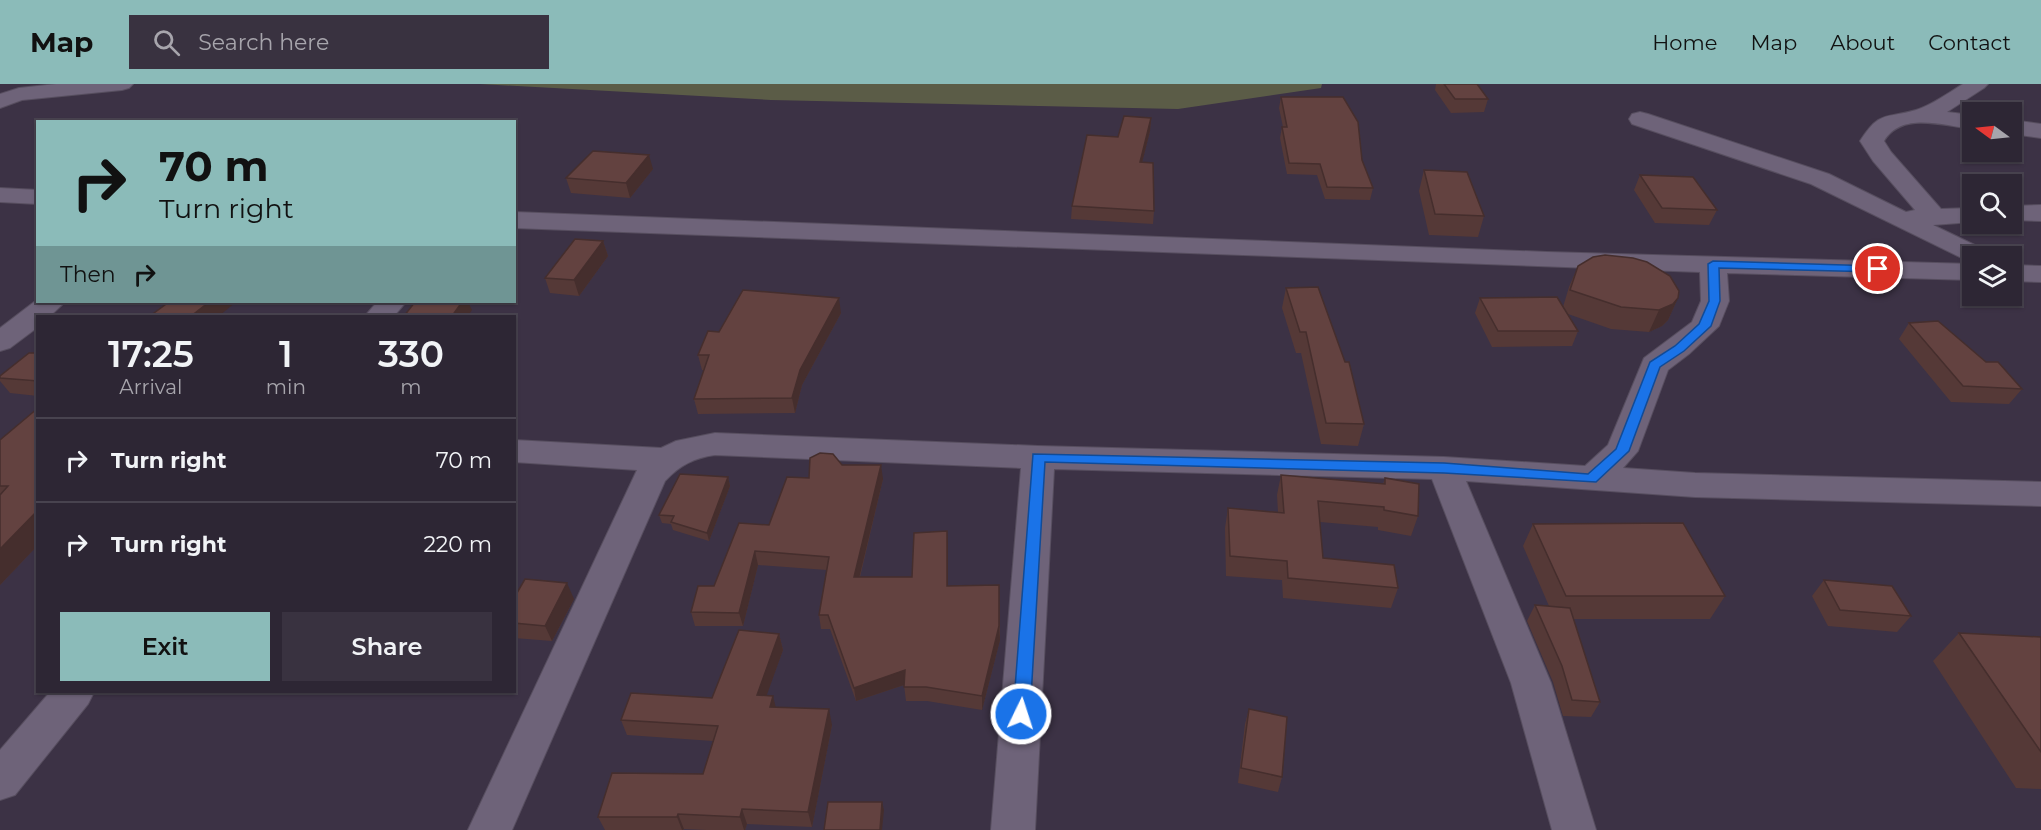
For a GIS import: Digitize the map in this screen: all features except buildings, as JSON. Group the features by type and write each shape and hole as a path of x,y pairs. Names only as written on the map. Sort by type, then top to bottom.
{"street":[{"path":"0,101 20,94 122,84"},
{"path":"1934,217 1881,156 1872,141 1880,128 1892,121 1923,115 1953,100 1977,84"},
{"path":"1923,115 1962,121"},
{"path":"1640,119 1794,169 1851,193 1962,249"},
{"path":"2022,128 2041,131"},
{"path":"0,195 36,197"},
{"path":"2022,213 2041,213"},
{"path":"1901,218 1962,215"},
{"path":"516,220 1488,258 1962,272"},
{"path":"1591,479 1622,451 1655,365 1705,326 1714,301 1713,264"},
{"path":"2022,273 2041,274"},
{"path":"0,342 50,303"},
{"path":"380,315 391,303"},
{"path":"490,830 651,475 664,460 695,446 716,444 1038,457 1444,468 1695,485 2041,494"},
{"path":"516,452 664,460"},
{"path":"1013,830 1038,457"},
{"path":"1444,468 1531,683 1574,830"},
{"path":"0,781 73,693"}],"green space":[{"path":"480,84 1322,84 1321,88 1178,109 771,100"}],"route":[{"path":"1021,714 1038,457 1444,468 1591,479 1622,451 1655,365 1705,326 1714,301 1713,264 1878,269"}]}
